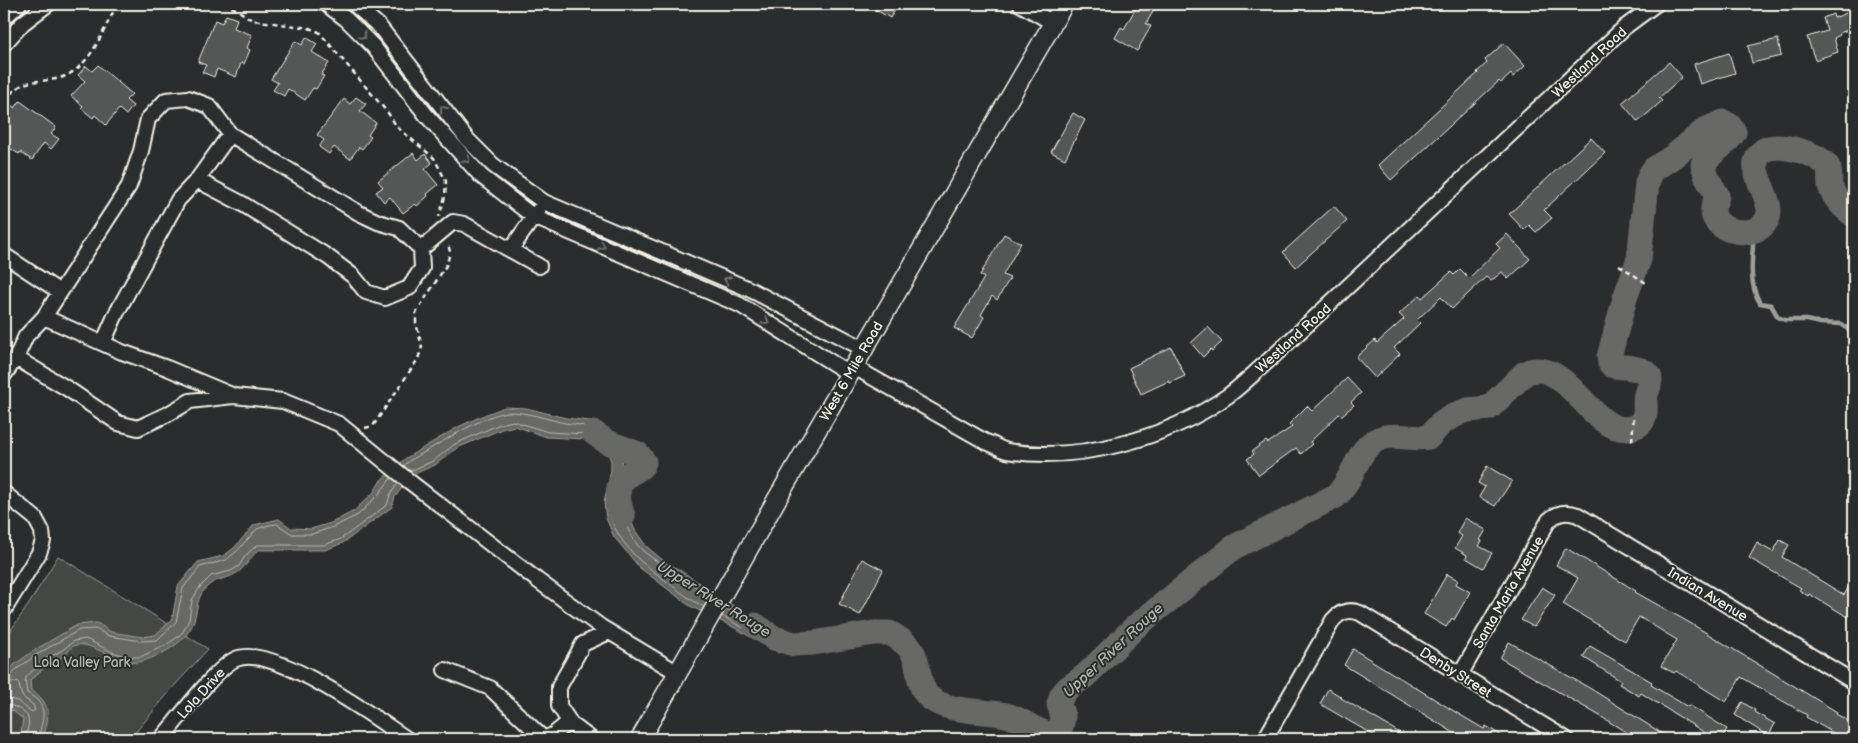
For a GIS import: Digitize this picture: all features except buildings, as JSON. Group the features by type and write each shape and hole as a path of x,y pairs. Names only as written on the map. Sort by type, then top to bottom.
{"main road":[{"name":"West 6 Mile Road","path":"640,739 1064,4"}],"street":[{"path":"4,18 19,4"},
{"path":"4,44 23,23 48,4"},
{"name":"Westland Road","path":"326,4 346,19 372,46 427,116 481,176 534,217 740,305 852,371 1005,451 1052,454 1091,451 1171,427 1200,413 1229,394 1278,352 1649,5"},
{"path":"354,4 379,26 467,139 493,165 544,202 749,289 864,349"},
{"path":"1020,4 1053,23"},
{"path":"4,376 16,358 26,336 44,317 129,186 141,151 148,118 166,100 188,98 209,106 230,134 359,213 378,222 399,228 421,249 422,268 408,288 386,298 366,292 353,276 328,257 241,203 197,180"},
{"path":"103,343 116,314 178,200 197,180 230,134"},
{"path":"511,249 544,202"},
{"path":"421,249 453,222 464,224 539,266"},
{"path":"4,255 60,292"},
{"path":"740,305 749,289"},
{"path":"44,317 122,352 167,368 234,396"},
{"path":"16,358 68,389 118,423 138,428 190,401 234,396 283,401 339,424 410,482 537,580 610,632 678,673"},
{"path":"4,493 35,518 42,531 43,541 39,554 4,610"},
{"name":"Indian Avenue","path":"1560,513 1570,512 1578,515 1854,682"},
{"name":"Santa Maria Avenue","path":"1460,675 1549,520 1560,513"},
{"name":"Denby Street","path":"1266,739 1333,620 1338,615 1353,610 1566,739"},
{"path":"591,739 569,722 559,706 558,688 583,644 610,632"},
{"name":"Lola Drive","path":"161,739 224,667 237,658 247,656 262,657 310,678 407,739"},
{"path":"445,670 490,688 544,739 553,735 569,722"}],"path":[{"path":"4,100 22,84 53,81 74,72 99,42 106,22 118,4"},
{"path":"223,4 236,9 252,20 308,28 318,32 388,114 396,127 434,158 446,181 445,197 439,215 439,225 450,252 447,264 416,313 416,323 422,347 418,359 374,426 362,429 356,438"},
{"path":"1619,265 1646,283"},
{"path":"1632,441 1634,414"}],"green space":[{"name":"Lola Valley Park","path":"58,556 208,649 130,739 4,739 4,640 29,604"}],"water":[{"path":"505,407 526,408 566,418 589,421 611,437 622,440 624,456 618,472 623,497 635,530 646,546 665,562 749,616 787,637 779,653 733,627 690,606 640,568 614,537 606,518 604,503 611,470 611,461 607,451 598,444 584,439 547,437 515,426 502,429 457,448 435,465 412,475 395,497 392,507 343,543 325,550 258,550 239,572 216,581 205,589 200,597 194,620 187,634 181,641 158,655 143,661 134,662 115,658 89,646 73,647 64,656 50,663 30,680 31,690 43,700 46,706 48,712 47,724 43,739 20,739 23,719 13,711 4,708 4,677 14,665 33,651 77,625 97,623 111,632 142,637 155,635 172,620 178,586 198,562 223,556 234,548 254,525 279,519 291,528 311,529 331,523 354,511 374,492 381,480 406,458 458,427"}],"waterway":[{"name":"Upper River Rouge","path":"755,625 774,638 794,644 813,643 874,633 890,633 911,650 924,692 935,701 954,708 1006,715 1037,730 1055,734 1060,729 1063,717 1059,704 1062,695 1068,688 1085,676 1134,628 1234,547 1336,496 1343,489 1362,454 1375,441 1391,436 1429,437 1441,423 1459,413 1489,408 1525,373 1538,370 1550,373 1562,380 1604,421 1624,429 1638,425 1644,418 1645,396 1650,380 1649,375 1640,370 1613,366 1610,363 1609,357 1625,298 1639,259 1647,183 1654,169 1674,156 1705,130 1723,122 1729,125 1734,132 1703,164 1707,178 1717,195 1713,207 1714,217 1724,227 1738,232 1746,232 1758,229 1767,220 1768,204 1758,178 1756,162 1764,150 1779,147 1808,153 1823,162 1829,169 1830,186 1834,195 1854,215"},
{"path":"1754,230 1752,277 1753,286 1760,303 1771,305 1778,317 1785,320 1842,324 1854,335"},
{"name":"Upper River Rouge","path":"594,433 607,442 638,454 644,462 640,468 627,476 619,486 618,497 623,516"}]}
